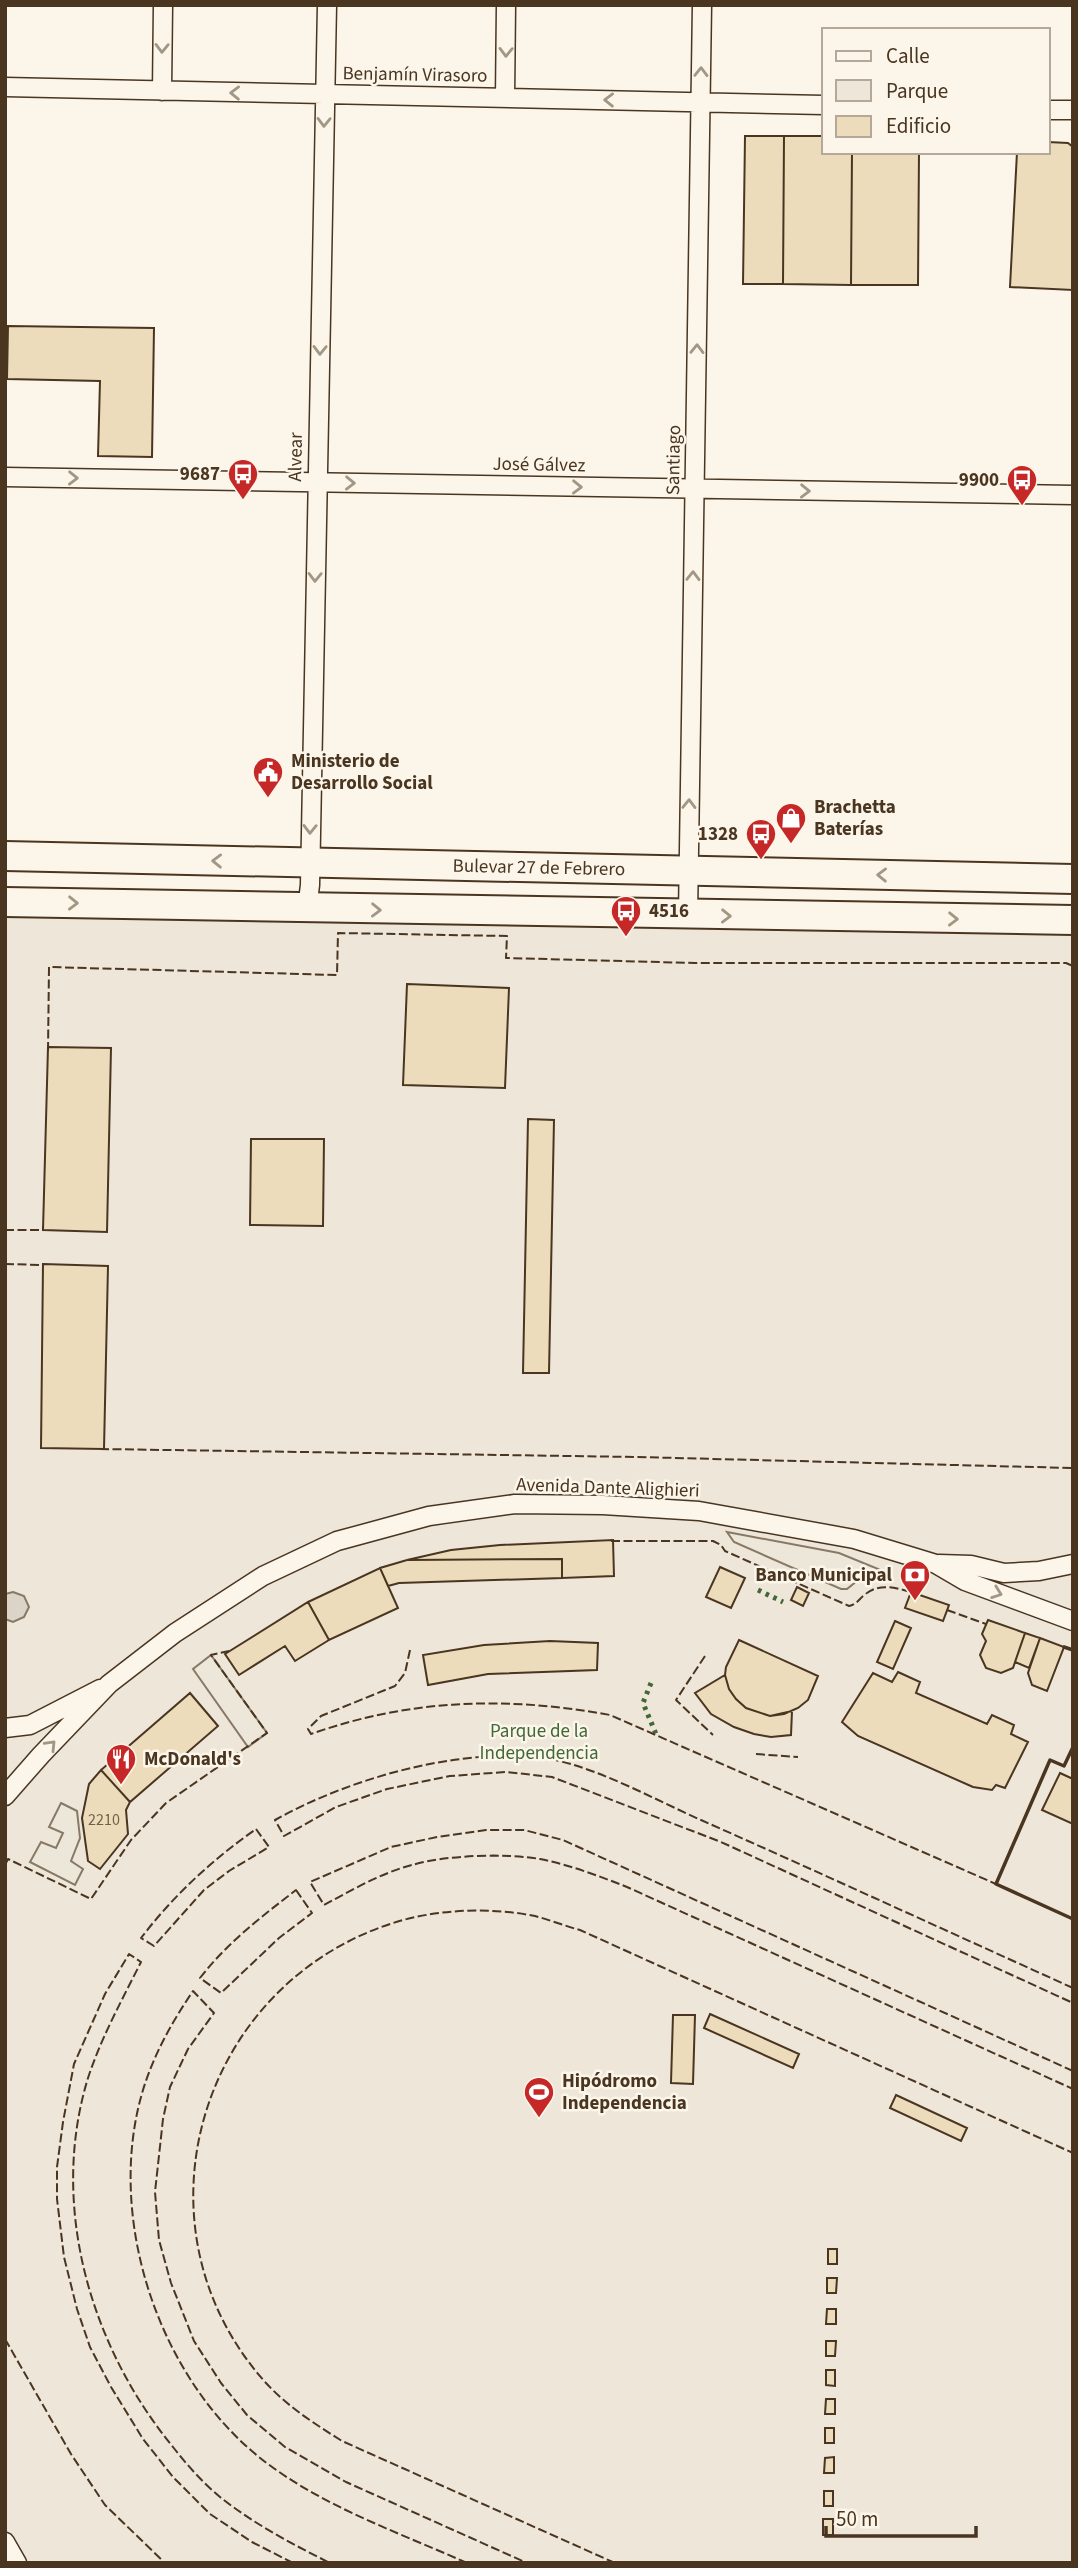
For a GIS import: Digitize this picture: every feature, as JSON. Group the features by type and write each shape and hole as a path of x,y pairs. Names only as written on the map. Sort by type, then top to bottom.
{"main road":[{"name":"Bulevar 27 de Febrero","path":"5,856 1073,879"},
{"path":"5,902 1073,920"}],"street":[{"path":"162,91 163,5"},
{"name":"Alvear","path":"307,909 327,5"},
{"path":"505,98 506,5"},
{"name":"Santiago","path":"688,915 702,5"},
{"name":"Benjamín Virasoro","path":"5,87 822,105"},
{"path":"1050,110 1073,110"},
{"name":"José Gálvez","path":"5,477 1073,495"},
{"name":"Avenida Dante Alighieri","path":"5,1796 109,1684 175,1633 263,1576 337,1541 429,1516 515,1504 603,1505 699,1511 854,1539 936,1564 965,1581 1073,1621"},
{"name":"Avenida Dante Alighieri","path":"936,1564 971,1565 1004,1573 1039,1572 1073,1564"},
{"name":"Avenida Dante Alighieri","path":"5,1728 30,1725 109,1684"},
{"path":"5,2542 17,2563"}],"green space":[{"name":"Parque de la Independencia","path":"5,902 1073,920 1073,2563 5,2563"}],"shaded area":[{"path":"727,1532 839,1553 888,1573 862,1577 847,1589 841,1589 734,1542"},
{"path":"13,1592 24,1596 29,1607 24,1617 13,1622 5,1619 5,1594"},
{"path":"211,1655 267,1733 248,1747 193,1669"},
{"path":"61,1803 77,1811 80,1838 71,1861 83,1869 75,1885 30,1862 41,1842 56,1848 63,1833 49,1827"}],"building":[{"path":"745,136 784,136 783,284 743,284"},
{"path":"784,136 822,136 822,154 852,154 851,285 783,284"},
{"path":"1050,142 1068,143 1073,147 1073,290 1010,287 1017,154 1050,154"},
{"path":"852,154 919,154 918,285 851,285"},
{"path":"8,326 154,328 152,457 98,456 100,381 7,379"},
{"path":"407,984 509,988 505,1088 403,1085"},
{"path":"48,1047 111,1048 107,1232 43,1230"},
{"path":"528,1119 554,1120 549,1373 523,1373"},
{"path":"251,1139 324,1139 323,1226 250,1225"},
{"path":"43,1264 108,1266 104,1449 41,1448"},
{"path":"613,1540 614,1576 562,1578 562,1559 407,1560 451,1550 500,1545"},
{"path":"562,1559 562,1578 399,1583 388,1586 380,1568 407,1560"},
{"path":"720,1567 745,1578 731,1608 706,1597"},
{"path":"380,1568 398,1608 329,1640 308,1602"},
{"path":"797,1587 809,1593 803,1606 791,1600"},
{"path":"911,1592 949,1605 943,1621 905,1608"},
{"path":"308,1602 329,1640 295,1661 285,1646 239,1675 225,1654"},
{"path":"988,1620 1025,1633 1013,1668 1001,1673 986,1668 980,1655 986,1641 982,1634"},
{"path":"895,1621 911,1628 893,1669 877,1662"},
{"path":"1025,1633 1040,1638 1029,1668 1015,1662"},
{"path":"1040,1638 1064,1647 1047,1691 1032,1685 1028,1673"},
{"path":"739,1640 818,1676 808,1700 784,1714 770,1716 746,1708 729,1689 725,1675"},
{"path":"550,1641 598,1643 597,1670 488,1674 428,1685 423,1655 484,1645"},
{"path":"898,1672 920,1682 916,1693 987,1724 992,1715 1014,1725 1011,1734 1028,1742 1005,1788 996,1785 992,1790 973,1787 858,1736 842,1722 873,1673 892,1682"},
{"path":"725,1675 729,1689 746,1708 770,1716 792,1711 791,1735 771,1737 754,1734 711,1714 695,1693"},
{"path":"190,1693 218,1726 130,1802 101,1770"},
{"path":"101,1770 130,1802 126,1810 128,1834 100,1869 88,1861 82,1818 89,1784"},
{"path":"1060,1773 1073,1779 1073,1824 1042,1810"},
{"path":"710,2014 799,2054 793,2068 704,2028"},
{"path":"673,2015 695,2015 693,2084 671,2083"},
{"path":"896,2095 967,2128 961,2141 890,2108"},
{"path":"828,2249 837,2249 837,2264 828,2264"},
{"path":"827,2278 837,2278 836,2293 827,2293"},
{"path":"827,2309 836,2309 836,2324 826,2324"},
{"path":"826,2341 836,2341 835,2356 826,2356"},
{"path":"826,2370 835,2370 835,2386 826,2385"},
{"path":"826,2399 835,2399 835,2414 825,2414"},
{"path":"825,2428 834,2428 834,2443 825,2443"},
{"path":"834,2457 834,2473 824,2473 825,2458"},
{"path":"824,2491 833,2491 833,2506 824,2506"},
{"path":"823,2519 833,2519 833,2535 823,2535"}],"hedge":[{"path":"758,1590 783,1602"},
{"path":"651,1683 643,1703 656,1734"}],"fence":[{"path":"48,1051 49,967 337,975 338,933 507,936 506,958 695,963 1066,963 1073,966"},
{"path":"5,1230 43,1230 43,1226"},
{"path":"5,1264 43,1265"},
{"path":"100,1449 637,1457 1073,1468"},
{"path":"611,1541 713,1541 725,1551 849,1606 878,1588 889,1587 911,1592"},
{"path":"947,1610 986,1624"},
{"path":"410,1650 405,1673 395,1686 321,1716 308,1729 311,1734 385,1714 459,1704 534,1705 610,1715 996,1884 1050,1760 1064,1766 1073,1747"},
{"path":"5,1865 8,1859 91,1899 131,1840 166,1803 267,1733 211,1655 229,1651"},
{"path":"705,1656 676,1700 713,1735"},
{"path":"756,1754 798,1757"},
{"path":"1073,1988 616,1781 571,1764 549,1759 496,1756 430,1764 365,1781 275,1820 284,1836 336,1807 387,1789 450,1776 506,1772 552,1777 721,1842 1073,2003"},
{"path":"256,1829 269,1847 204,1890 154,1946 141,1938 194,1879 256,1829"},
{"path":"1073,2071 563,1840 524,1830 486,1830 391,1847 310,1882 324,1905 378,1877 426,1862 458,1857 493,1856 526,1857 562,1864 627,1887 1073,2089"},
{"path":"296,1890 312,1913 279,1938 221,1993 200,1978 233,1942 296,1890"},
{"path":"615,2563 342,2441 302,2415 274,2392 224,2322 200,2255 193,2186 204,2119 230,2056 271,2000 326,1955 393,1923 427,1915 463,1911 500,1911 535,1916 580,1930 1073,2153"},
{"path":"293,2563 252,2542 210,2514 173,2477 143,2439 111,2387 90,2347 77,2309 64,2257 57,2199 57,2167 63,2122 74,2064 105,1994 129,1954 141,1962 93,2063 77,2126 73,2175 76,2224 85,2272 99,2319 119,2365 144,2407 195,2474 246,2516 330,2563"},
{"path":"467,2563 339,2507 268,2464 230,2430 197,2390 171,2345 150,2295 137,2244 131,2192 133,2140 143,2090 152,2064 193,1991 214,2013 188,2049 170,2087 163,2119 155,2192 159,2240 171,2283 194,2341 221,2383 247,2415 285,2447 346,2482 527,2563"},
{"path":"5,2339 71,2454 105,2505 165,2563"}],"wall":[{"path":"1064,1647 1073,1650"},
{"path":"1073,1747 1064,1766 1050,1760 996,1884 1073,1919"}],"place":[{"name":"9687","path":"243,501"},
{"name":"9900","path":"1022,507"},
{"name":"Ministerio de Desarrollo Social","path":"268,799"},
{"name":"Brachetta Baterías","path":"791,845"},
{"name":"1328","path":"761,861"},
{"name":"4516","path":"626,938"},
{"name":"Banco Municipal","path":"915,1602"},
{"name":"McDonald's","path":"121,1786"},
{"name":"Hipódromo Independencia","path":"539,2119"}]}
